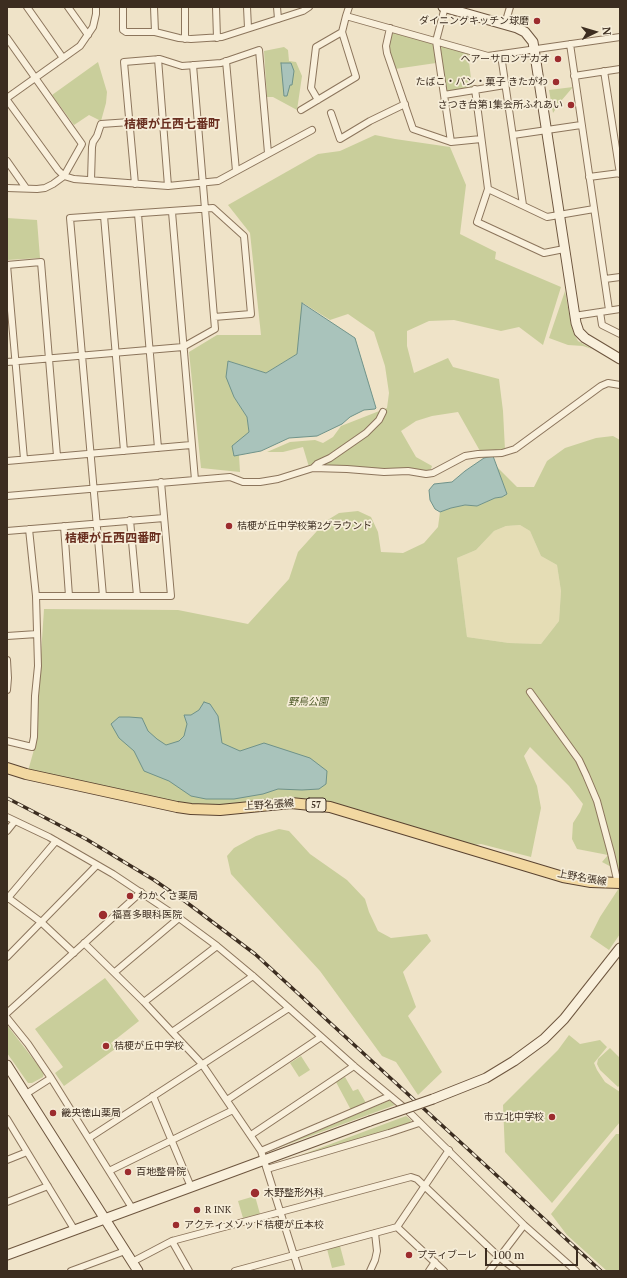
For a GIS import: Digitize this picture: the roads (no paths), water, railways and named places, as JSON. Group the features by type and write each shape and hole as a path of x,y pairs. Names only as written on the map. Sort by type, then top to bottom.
{"main road":[{"name":"上野名張線","path":"7,768 26,774 184,808 214,810 291,803 330,807 563,877 591,882 619,884"}],"street":[{"path":"27,7 63,58"},
{"path":"68,7 88,35"},
{"path":"96,7 93,27 80,46 7,99 58,170 64,176 74,179 168,186 218,181 312,130"},
{"path":"123,7 123,30 126,32 155,32 185,39 216,38 303,11 309,7"},
{"path":"154,7 155,32"},
{"path":"185,7 185,39"},
{"path":"216,7 216,38"},
{"path":"247,7 248,28"},
{"path":"278,7 278,19"},
{"path":"302,110 356,77 342,32 349,7"},
{"path":"451,142 436,41 444,7 505,24 525,32 533,42 574,316 577,327 582,335 620,359"},
{"path":"505,24 510,7"},
{"path":"346,16 486,55 500,55 620,37"},
{"path":"390,28 386,46 387,53 413,129 451,142 481,139"},
{"path":"318,100 312,88 316,47 342,32"},
{"path":"7,38 82,144 64,176 53,184 45,188 7,188"},
{"path":"570,44 609,310"},
{"path":"135,184 124,62 158,59 182,66 221,63 259,50 268,153"},
{"path":"500,55 523,205"},
{"path":"158,59 168,186"},
{"path":"226,61 236,171"},
{"path":"7,362 183,347 215,329 193,65"},
{"path":"574,76 620,69"},
{"path":"589,177 620,174 618,147 604,71"},
{"path":"444,94 505,85"},
{"path":"474,89 488,189 477,222 544,253 564,250"},
{"path":"331,113 340,139 370,121 405,104"},
{"path":"91,180 92,147 101,124 130,122"},
{"path":"513,136 581,125"},
{"path":"7,161 26,188"},
{"path":"488,189 547,217 594,209"},
{"path":"103,596 70,218 213,208 244,236 251,314 214,317"},
{"path":"172,212 195,480"},
{"path":"138,214 158,448"},
{"path":"104,216 124,451"},
{"path":"24,459 7,265 14,264 41,262 57,456"},
{"path":"605,279 620,277"},
{"path":"574,316 620,309"},
{"path":"600,312 602,325 620,334"},
{"path":"7,496 230,477 243,482 260,482 278,480 313,468 347,468 384,472 408,471 426,474 433,473 465,456 502,453 515,448 601,386 608,383 620,385"},
{"path":"313,468 366,433 379,420 383,412"},
{"path":"7,461 191,445"},
{"path":"36,596 171,596 161,482"},
{"path":"7,531 164,518"},
{"path":"130,520 137,596"},
{"path":"64,526 69,596"},
{"path":"7,741 32,747 34,737 35,696 38,666 36,596 30,529"},
{"path":"7,636 37,634"},
{"path":"7,660 7,690"},
{"path":"530,692 579,760 586,775 597,801 619,884"},
{"path":"7,817 56,841 141,892 217,946 390,1096 448,1150 524,1225 576,1271"},
{"path":"7,831 15,821"},
{"path":"56,841 7,898 41,922 74,953"},
{"path":"7,957 97,865"},
{"path":"7,1013 141,892"},
{"path":"114,972 179,918"},
{"path":"84,943 144,1002 202,1064 251,1135 261,1151 266,1165 299,1271"},
{"path":"144,1002 217,946"},
{"path":"266,1165 370,1121 433,1099 486,1078 514,1061 544,1039 564,1020 620,948"},
{"path":"172,1032 253,976"},
{"path":"89,1138 289,1008"},
{"path":"7,1018 28,1044 51,1078 132,1208"},
{"path":"227,1100 321,1037"},
{"path":"7,1065 138,1271"},
{"path":"251,1135 354,1066"},
{"path":"26,1094 51,1078"},
{"path":"153,1096 191,1187"},
{"path":"261,1151 390,1096"},
{"path":"109,1171 233,1110"},
{"path":"7,1118 74,1229"},
{"path":"7,1255 191,1187 266,1165 389,1133 419,1123"},
{"path":"235,1271 398,1226 448,1150"},
{"path":"7,1160 27,1152"},
{"path":"132,1262 172,1242 414,1177 499,1257 517,1271"},
{"path":"7,1202 48,1186"},
{"path":"489,1271 524,1225"},
{"path":"398,1226 444,1271"},
{"path":"370,1271 377,1251 375,1232"},
{"path":"172,1242 189,1271"},
{"path":"71,1271 125,1251"},
{"path":"429,1271 435,1262"},
{"path":"88,1265 92,1271"}],"water":[{"path":"281,63 291,63 294,71 292,85 290,85 287,96 284,96"},
{"path":"302,303 355,338 376,408 364,410 350,417 342,424 317,436 289,438 261,451 234,456 232,446 249,432 247,417 234,397 226,377 228,361 266,373 297,354"},
{"path":"493,456 507,494 477,506 465,505 440,512 435,509 430,500 429,490 434,484 452,482 484,458"},
{"path":"204,702 210,704 218,716 222,743 240,751 264,743 310,758 327,771 326,784 319,789 278,789 263,794 234,799 206,799 191,796 169,781 144,771 134,751 119,738 111,724 119,717 142,718 148,731 166,745 179,741 184,736 187,724 184,715 191,715 199,710"}],"railway":[{"path":"7,798 86,839 154,880 255,954 601,1271"}],"place":[{"name":"ダイニングキッチン球磨","path":"537,21"},
{"name":"ヘアーサロンナカオ","path":"558,59"},
{"name":"たばこ・パン・菓子 きたがわ","path":"556,82"},
{"name":"さつき台第1集会所ふれあい","path":"571,105"},
{"name":"桔梗が丘中学校第2グラウンド","path":"229,526"},
{"name":"わかくさ薬局","path":"130,896"},
{"name":"福喜多眼科医院","path":"103,915"},
{"name":"桔梗が丘中学校","path":"106,1046"},
{"name":"畿央徳山薬局","path":"53,1113"},
{"name":"市立北中学校","path":"552,1117"},
{"name":"百地整骨院","path":"128,1172"},
{"name":"木野整形外科","path":"255,1193"},
{"name":"R INK","path":"197,1210"},
{"name":"アクティメソッド桔梗が丘本校","path":"176,1225"},
{"name":"プティブーレ","path":"409,1255"}],"district":[{"name":"桔梗が丘西七番町","path":"172,125"},
{"name":"桔梗が丘西四番町","path":"113,539"}],"park label":[{"name":"野鳥公園","path":"308,702"}]}
